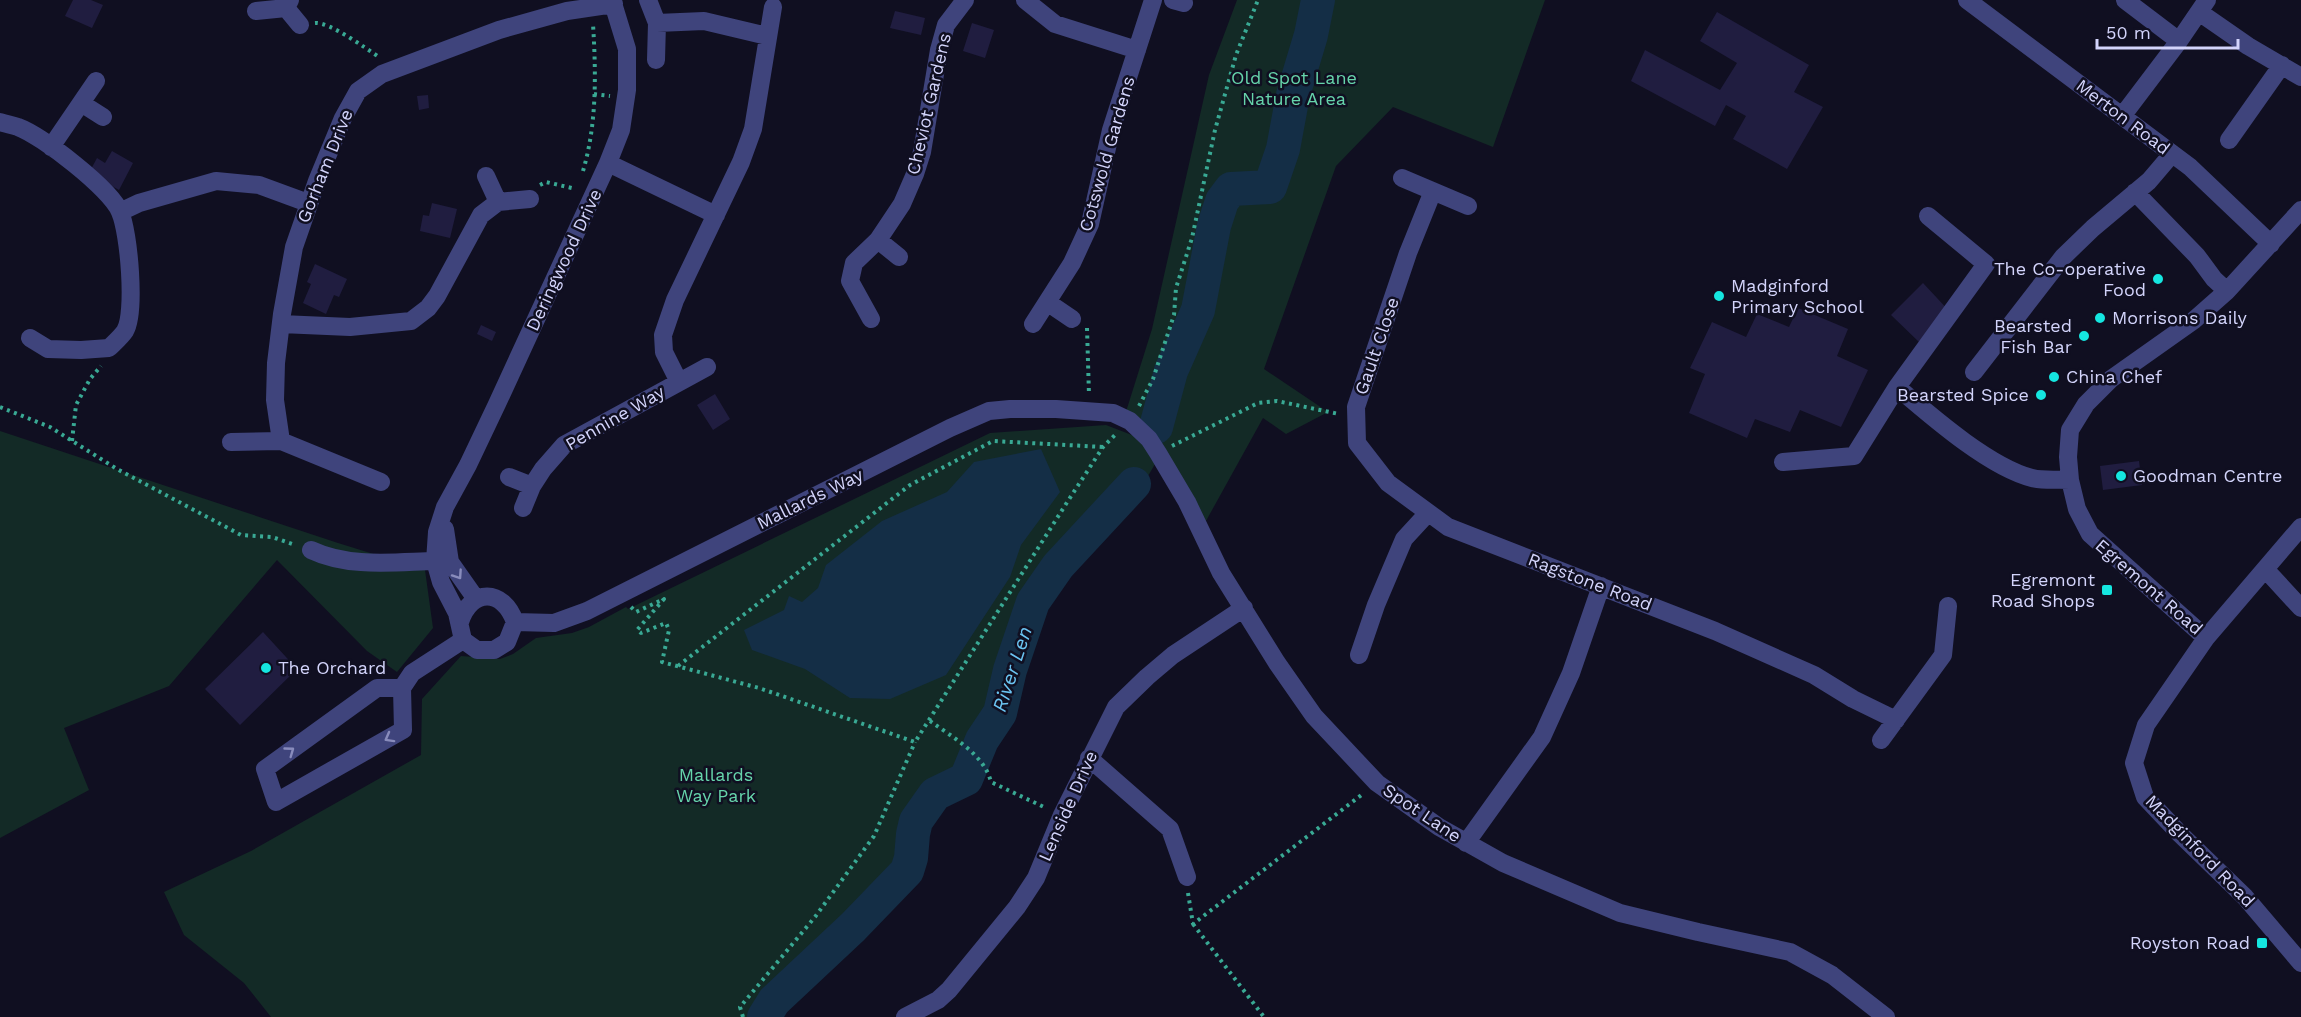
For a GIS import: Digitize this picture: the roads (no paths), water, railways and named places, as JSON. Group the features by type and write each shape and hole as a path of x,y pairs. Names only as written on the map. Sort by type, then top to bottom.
{"street":[{"path":"648,0 657,23 656,60"},
{"name":"Cheviot Gardens","path":"871,319 850,281 854,263 878,240 902,204 915,174 922,152 939,50 946,25 965,0"},
{"path":"1025,0 1055,24 1137,50"},
{"name":"Cotswold Gardens","path":"1033,324 1072,263 1090,224 1111,130 1153,0"},
{"name":"Merton Road","path":"1967,0 2190,167 2271,244"},
{"path":"2125,0 2179,41"},
{"name":"Gorham Drive","path":"281,441 275,400 276,363 294,247 308,203 343,118 358,92 382,74 498,30 567,11 613,2"},
{"name":"Deringwood Drive","path":"461,631 435,561 437,532 445,507 497,404 608,164 621,130 627,90 627,49 613,2"},
{"path":"256,11 288,4 300,25"},
{"path":"2123,115 2203,6 2248,46 2301,77"},
{"name":"Pennine Way","path":"679,382 664,352 663,335 675,300 741,162 753,129 773,7"},
{"path":"657,23 704,21 767,36"},
{"path":"2229,140 2282,65"},
{"path":"51,147 96,81"},
{"path":"81,103 103,117"},
{"path":"0,122 19,127 51,147 89,177 120,212 130,272 131,299 125,331 109,348 48,349 30,338"},
{"path":"1974,372 2063,257 2149,181 2172,154"},
{"path":"608,164 716,215"},
{"path":"486,176 498,202"},
{"path":"1402,178 1467,206"},
{"path":"120,212 139,203 216,181 259,185 308,203"},
{"name":"Gault Close","path":"1428,513 1388,483 1357,442 1356,407 1405,263 1433,191"},
{"path":"2136,192 2227,291"},
{"path":"281,324 351,327 411,321 428,308 451,273 481,214 498,202 530,199"},
{"name":"Egremont Road","path":"2206,638 2090,534 2077,509 2070,480 2068,457 2070,430 2086,404 2111,379 2193,321 2227,291 2301,210"},
{"path":"1782,462 1854,456 1897,387 1986,264 1928,216"},
{"path":"878,240 899,257"},
{"path":"1047,302 1072,319"},
{"name":"Pennine Way","path":"523,508 532,486 543,469 564,445 707,367"},
{"path":"1897,387 1940,423 2006,469 2034,479 2070,480"},
{"name":"Mallards Way","path":"515,622 554,623 587,611 950,428 989,411 1056,409 1113,412"},
{"name":"Spot Lane","path":"1113,412 1130,420 1149,439 1187,502 1221,573 1277,663 1314,716 1377,783 1439,827 1503,863 1620,913 1790,952 1832,975 1886,1017"},
{"path":"231,442 281,441 381,482"},
{"path":"509,477 532,486"},
{"path":"445,507 445,533 450,562 476,599"},
{"path":"1359,655 1376,605 1404,539 1428,513"},
{"name":"Ragstone Road","path":"1428,513 1448,527 1715,631 1814,675 1853,699 1896,720"},
{"name":"Madginford Road","path":"2301,527 2206,638 2146,725 2134,763 2145,797 2245,897 2301,963"},
{"path":"310,550 327,558 372,563 435,561"},
{"path":"2266,570 2301,608"},
{"path":"1466,843 1542,737 1571,673 1601,586"},
{"path":"402,688 377,688 265,769 276,802 403,730 402,688 412,673 461,631 464,609 476,599 496,598 511,612 515,622 507,642 494,650 477,650 461,631"},
{"path":"1881,741 1943,655 1948,606"},
{"name":"Lenside Drive","path":"905,1017 938,1000 950,990 1017,907 1036,878 1062,815 1116,706 1173,655 1244,608"},
{"path":"1089,758 1170,829 1187,877"}],"water":[{"path":"1041,449 1060,492 1021,545 1010,577 946,675 890,699 850,698 805,669 752,650 744,630 784,610 789,596 802,602 818,588 826,565 882,521 947,492 974,462"}],"waterway":[{"name":"River Len","path":"1156,427 1171,371 1198,310 1214,226 1222,201 1231,189 1270,187 1283,149 1293,95 1311,35 1318,0"},
{"name":"River Len","path":"764,1017 774,1001 853,927 907,871 916,821 935,794 966,779 982,740 1000,713 1010,670 1033,602 1058,566 1134,484"}],"place":[{"name":"The Co-operative Food","path":"2158,279"},
{"name":"Madginford Primary School","path":"1719,296"},
{"name":"Morrisons Daily","path":"2100,318"},
{"name":"Bearsted Fish Bar","path":"2084,336"},
{"name":"China Chef","path":"2054,377"},
{"name":"Bearsted Spice","path":"2041,395"},
{"name":"Goodman Centre","path":"2121,476"},
{"name":"Egremont Road Shops","path":"2107,590"},
{"name":"The Orchard","path":"266,668"},
{"name":"Royston Road","path":"2262,943"}],"park label":[{"name":"Old Spot Lane Nature Area","path":"1294,88"},
{"name":"Mallards Way Park","path":"716,785"}]}
